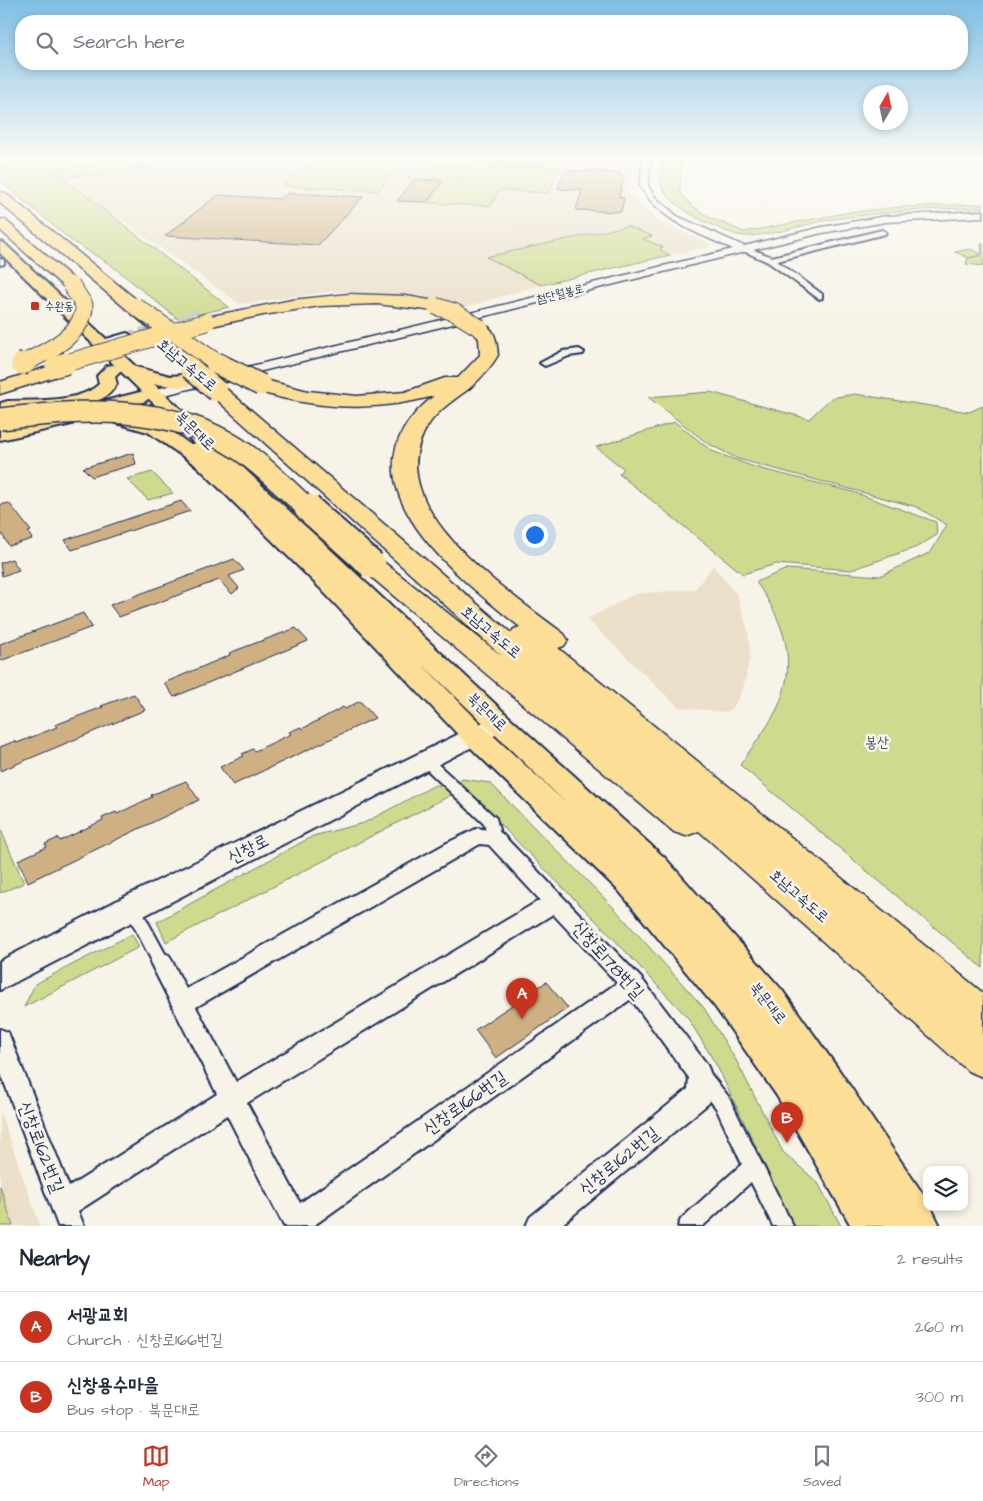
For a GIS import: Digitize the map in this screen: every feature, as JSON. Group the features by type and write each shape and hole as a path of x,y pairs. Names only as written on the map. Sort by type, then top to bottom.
{"highway":[{"name":"호남고속도로","path":"10,215 197,367 225,384 476,596 684,766 983,1019"},
{"name":"호남고속도로","path":"24,215 135,306 197,367"},
{"path":"0,224 71,286 82,300 84,308 77,325 51,348 0,374"},
{"path":"0,382 209,327 273,312 318,305 371,303 408,306 443,314 475,329 488,339 489,355 485,362 433,407 421,420 407,450 408,491 418,514 443,545 485,583 620,695 684,766"},
{"path":"135,306 168,327 215,362 261,385 292,395 336,402 382,400 426,392 457,380 473,367 480,353 475,329"},
{"path":"0,388 58,368"},
{"path":"4,413 80,400 105,390 108,384 106,376 122,370"},
{"name":"호남고속도로","path":"225,384 456,602 983,1056"},
{"path":"55,404 148,395"},
{"path":"0,434 148,395"},
{"path":"4,413 94,411 138,414 201,429 229,443 253,460 372,565 717,847 831,924"},
{"path":"26,428 76,419 126,419 155,428 204,462"}],"main road":[{"name":"북문대로","path":"0,246 102,342 122,370"},
{"name":"북문대로","path":"0,262 148,395 204,462 327,582 487,729 654,868 769,1002 828,1086 919,1226"},
{"path":"122,370 152,379 225,384"},
{"path":"184,420 178,408 183,397 225,384"},
{"name":"북문대로","path":"148,395 184,420 487,729 630,882 728,997 790,1083 875,1226"},
{"name":"신창로","path":"0,976 132,907 487,729"}],"street":[{"path":"670,215 771,260 819,296"},
{"name":"첨단월봉로","path":"148,395 225,384 778,240 886,219 959,215"},
{"path":"771,260 882,232"},
{"path":"714,236 742,241 778,240"},
{"path":"102,342 127,336"},
{"path":"545,363 567,353 579,352"},
{"path":"182,1003 454,848 478,836 494,838 491,822 425,760"},
{"name":"신창로178번길","path":"494,838 633,985 707,1090 754,1166 783,1226"},
{"path":"67,1216 232,1098 554,902"},
{"name":"신창로166번길","path":"132,907 297,1224 633,985"},
{"name":"신창로162번길","path":"0,1040 67,1216"},
{"name":"신창로162번길","path":"539,1226 707,1090"},
{"path":"688,1226 754,1166"}],"shaded area":[{"path":"114,215 652,215 655,218 653,219 709,243 708,247 541,285 462,308 423,297 334,291 240,304"},
{"path":"713,566 737,595 748,631 750,656 744,686 733,708 726,712 678,707 587,619 635,594 695,589"},
{"path":"0,1111 40,1226 0,1226"}],"green space":[{"path":"41,215 111,215 229,307 178,319 111,265 72,241"},
{"path":"707,215 744,232 834,215 865,215 828,220 769,234 747,236 718,228 694,216"},
{"path":"627,226 652,236 643,239 663,247 660,250 670,255 541,285 486,257"},
{"path":"981,244 983,244 983,266 966,264 969,258 955,252 970,249 982,254"},
{"name":"봉산","path":"710,392 809,419 831,398 855,394 969,412 983,406 983,968 740,765 776,711 783,694 787,676 786,644 781,628 766,597 756,582 787,569 880,576 931,552 947,525 917,507 738,459 707,443 648,397"},
{"path":"675,422 712,451 754,467 853,492 936,522 937,535 917,547 851,570 776,564 743,574 619,474 624,469 596,447"},
{"path":"152,472 173,493 148,500 127,479"},
{"path":"462,779 490,783 614,908 704,1008 737,1062 783,1152 818,1183 841,1226 794,1226 717,1066 688,1018 609,934 459,783"},
{"path":"435,785 447,786 455,793 166,942 157,922 313,836 364,823"},
{"path":"0,828 24,883 0,893"},
{"path":"132,934 139,947 24,1007 35,984"},
{"path":"0,1186 13,1226 0,1226"}],"building":[{"path":"192,215 346,215 318,245 165,236"},
{"path":"133,453 136,464 92,477 83,468"},
{"path":"181,501 190,511 72,550 65,540"},
{"path":"9,503 31,531 28,532 32,539 9,546 0,531 0,505"},
{"path":"12,559 19,570 2,576 0,563"},
{"path":"234,559 244,570 229,576 239,588 232,594 219,580 119,617 110,605"},
{"path":"83,613 92,627 0,661 0,644"},
{"path":"296,628 308,641 174,697 164,683 230,655 229,653"},
{"path":"134,694 145,710 0,771 0,747 15,741 17,743 57,727 55,725"},
{"path":"360,701 375,718 233,785 220,767 244,756 242,754 253,749 255,751 291,734 289,732 301,727 302,729 343,707 345,709"},
{"path":"186,781 199,800 28,882 18,860 47,847 45,844 58,838 60,841 103,820 102,818 116,812 117,814 152,797 151,795"},
{"path":"546,982 568,1008 496,1058 475,1030"}],"tunnel":[{"path":"127,336 190,318 194,310"}],"place":[{"name":"수완동","path":"35,306"},
{"name":"서광교회","path":"522,1019"},
{"name":"신창용수마을","path":"787,1143"}]}
